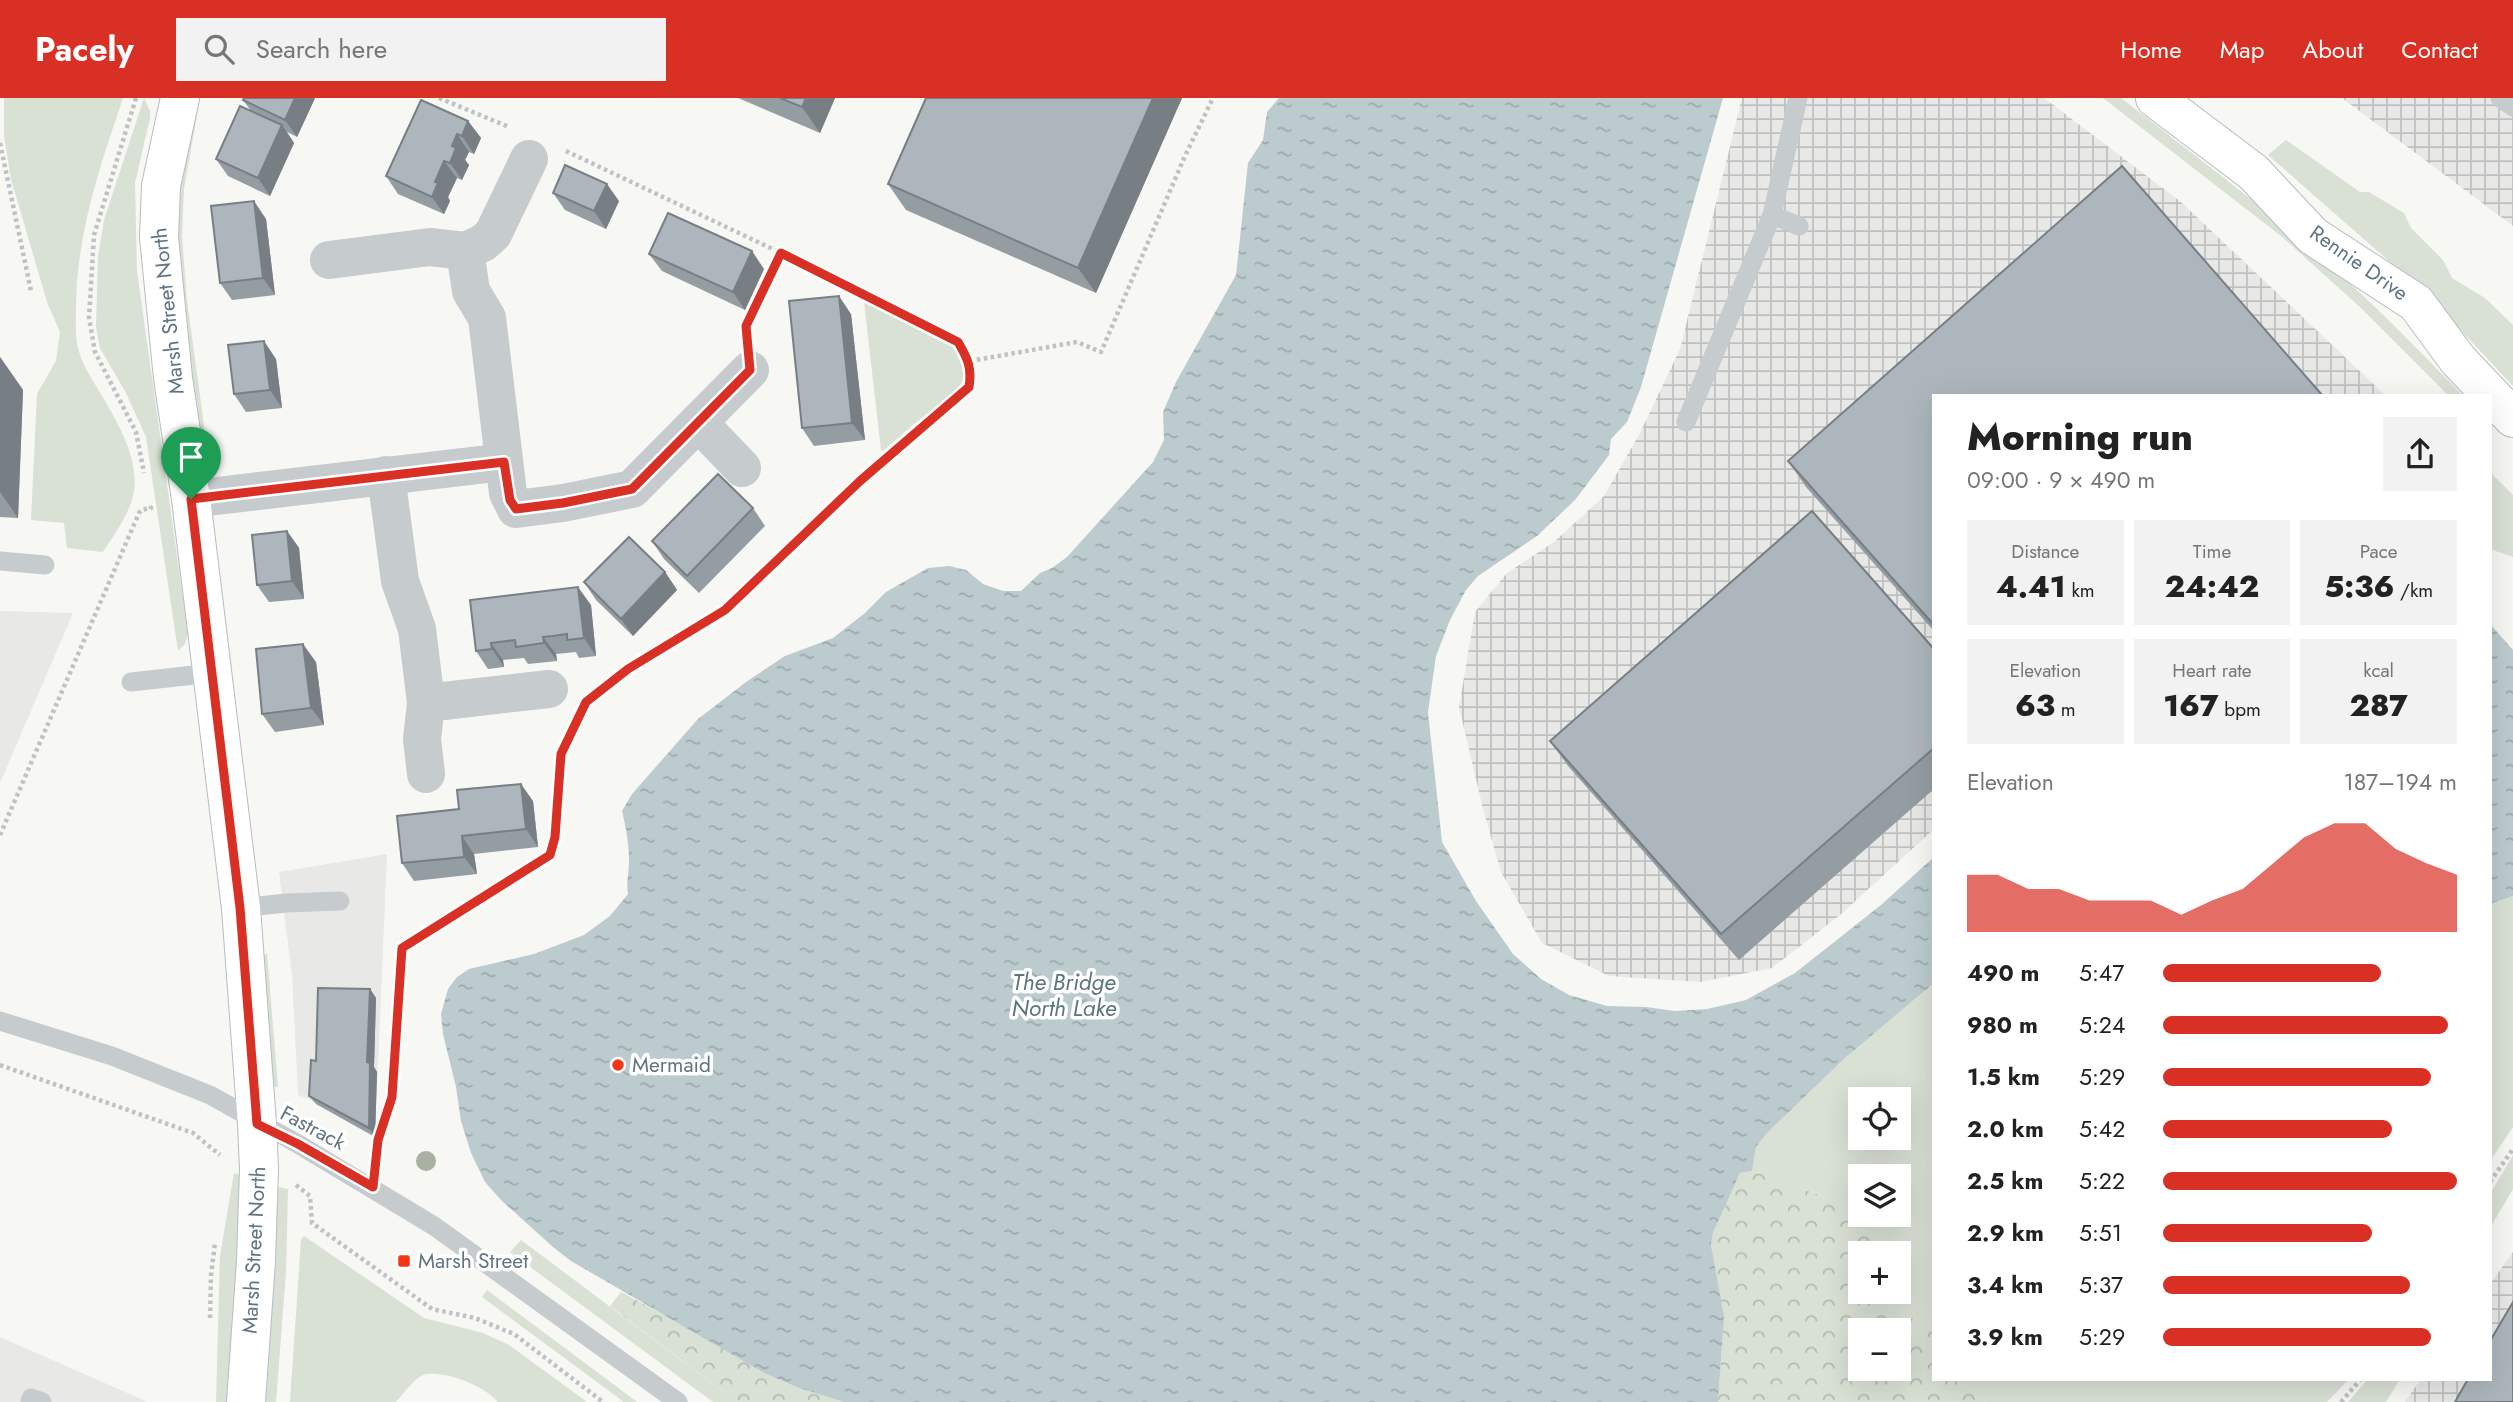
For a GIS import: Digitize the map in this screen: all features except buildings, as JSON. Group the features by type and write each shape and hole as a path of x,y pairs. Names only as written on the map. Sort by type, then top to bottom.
{"street":[{"name":"Marsh Street North","path":"180,98 161,186 159,229 173,378 191,499 240,908 257,1124 259,1169 256,1261 246,1402"},
{"name":"Rennie Drive","path":"2155,98 2253,172 2313,236 2416,303 2458,360 2490,394"},
{"path":"329,260 430,247 465,251 483,243 493,234 535,146"},
{"path":"465,251 471,291 487,318 504,462 510,500 516,509 632,489 750,370"},
{"name":"Rennie Drive","path":"2492,396 2513,418"},
{"path":"698,422 742,468"},
{"path":"191,499 504,462"},
{"path":"386,474 400,581 417,629 426,703 422,739 426,774"},
{"path":"426,703 549,689"}],"lane":[{"path":"1686,422 1772,215 1798,98"},
{"path":"2500,98 2513,107"},
{"path":"1772,215 1799,226"},
{"path":"0,561 45,565"},
{"path":"131,682 212,673"},
{"path":"240,908 340,901"},
{"name":"Fastrack","path":"0,1021 112,1056 210,1096 298,1144 434,1226 678,1402"},
{"path":"30,1402 31,1398 42,1402"}],"path":[{"path":"136,98 94,235 89,318 95,352 136,432 146,482"},
{"path":"373,1187 378,1140 392,1097 402,948 550,855 555,837 561,754 586,702 628,669 725,610 860,481 969,387 971,372 970,361 958,342 781,253 535,146 439,98"},
{"path":"970,361 1077,342 1101,352 1185,156 1213,98"},
{"path":"0,143 30,291"},
{"path":"750,370 746,326 781,253"},
{"path":"0,835 139,513 150,508 148,495"},
{"path":"0,1065 193,1133 225,1158"},
{"path":"2492,1179 2513,1149"},
{"path":"286,1181 299,1186 310,1196 312,1223 432,1309 475,1318 514,1334 603,1402"},
{"path":"2342,1402 2359,1381"}],"shaded area":[{"path":"1742,98 2044,98 2181,202 2384,394 1932,394 1932,831 1840,915 1772,968 1700,982 1609,976 1542,943 1501,872 1459,707 1475,612 1507,573 1554,542 1604,496 1640,433 1680,349"},
{"path":"2342,98 2513,98 2513,226"},
{"path":"0,611 73,613 0,783"},
{"path":"387,854 375,1137 316,1102 298,1095 292,976 279,872"},
{"path":"2513,1252 2513,1402 2405,1402 2420,1381 2492,1381 2492,1281"},
{"path":"0,1337 148,1402 0,1402"}],"green space":[{"path":"4,98 123,98 91,200 77,278 76,338 81,357 121,431 134,470 135,483 131,503 103,552 67,548 64,523 31,520 37,394 56,361 60,332 47,302 11,179 4,136"},
{"path":"144,98 150,118 135,183 137,271 188,634 185,644 178,651 146,437 126,393 100,348 96,327 98,257 104,220"},
{"path":"194,98 200,98 184,189 182,237 187,300 209,463 202,455 181,301 176,213"},
{"path":"2103,98 2121,98 2284,227 2369,302 2461,394 2447,394 2360,307 2281,236"},
{"path":"2286,140 2360,192 2369,192 2404,213 2411,228 2443,260 2452,278 2485,298 2513,325 2513,386 2453,322 2390,262 2268,155"},
{"path":"864,302 951,345 965,370 964,379 954,394 883,451 881,450"},
{"path":"2492,474 2513,495 2513,557 2492,550"},
{"path":"2513,896 2513,1127 2492,1158 2492,903"},
{"path":"267,953 278,1087 271,1086 260,959"},
{"path":"1932,985 1932,1327 1889,1308 1889,1304 1911,1304 1911,1241 1878,1241 1863,1227 1911,1227 1911,1164 1848,1164 1848,1213 1836,1201 1752,1171 1756,1147 1768,1132 1845,1058"},
{"path":"2513,1155 2513,1189 2492,1225 2492,1191"},
{"path":"1752,1171 1836,1201 1848,1213 1848,1227 1863,1227 1878,1241 1848,1241 1848,1304 1889,1304 1889,1308 1932,1327 1932,1381 1963,1381 1986,1402 1718,1402 1723,1331 1711,1245 1713,1233 1740,1173"},
{"path":"234,1173 245,1176 230,1402 216,1402 220,1256"},
{"path":"273,1186 288,1189 286,1272 276,1402 260,1402"},
{"path":"304,1236 424,1318 483,1333 509,1345 587,1402 498,1402 484,1390 463,1380 431,1374 416,1380 396,1402 290,1402 301,1240"},
{"path":"521,1240 737,1402 713,1402 510,1252"},
{"path":"487,1290 637,1402 624,1402 482,1297"},
{"path":"621,1292 707,1338 764,1373 799,1388 844,1402 737,1402 610,1306"},
{"path":"1963,1381 2347,1381 2327,1402 1986,1402"},
{"path":"2366,1381 2399,1381 2386,1402 2348,1402"}],"water":[{"name":"The Bridge North Lake","path":"1279,98 1723,98 1641,387 1627,422 1611,439 1609,455 1575,500 1537,536 1478,576 1466,590 1450,620 1436,656 1428,712 1442,842 1476,901 1513,954 1541,979 1569,995 1607,1006 1675,1011 1707,1009 1746,1000 1795,973 1881,905 1932,859 1932,985 1845,1058 1768,1132 1756,1147 1752,1171 1740,1173 1713,1233 1711,1245 1724,1317 1718,1402 844,1402 799,1388 764,1373 571,1261 501,1200 485,1182 471,1153 461,1121 443,1034 441,1014 448,989 457,977 469,969 534,954 584,935 610,916 628,894 628,848 622,811 632,794 698,719 785,656 833,638 886,592 928,568 949,566 966,570 983,584 1003,591 1021,591 1040,573 1067,557 1153,462 1164,440 1163,412 1176,382 1236,275 1248,163 1263,140 1267,112"},
{"path":"2492,626 2513,650 2513,896 2492,903"}],"place":[{"name":"Mermaid","path":"618,1065"},
{"name":"Marsh Street","path":"404,1261"}],"route":[{"path":"781,253 958,342 970,361 969,387 860,481 725,610 628,669 586,702 561,754 555,837 550,855 402,948 392,1097 378,1140 373,1187 257,1124 240,908 191,499 504,462 508,493 516,509 632,489 750,370 746,326 781,253"}]}
